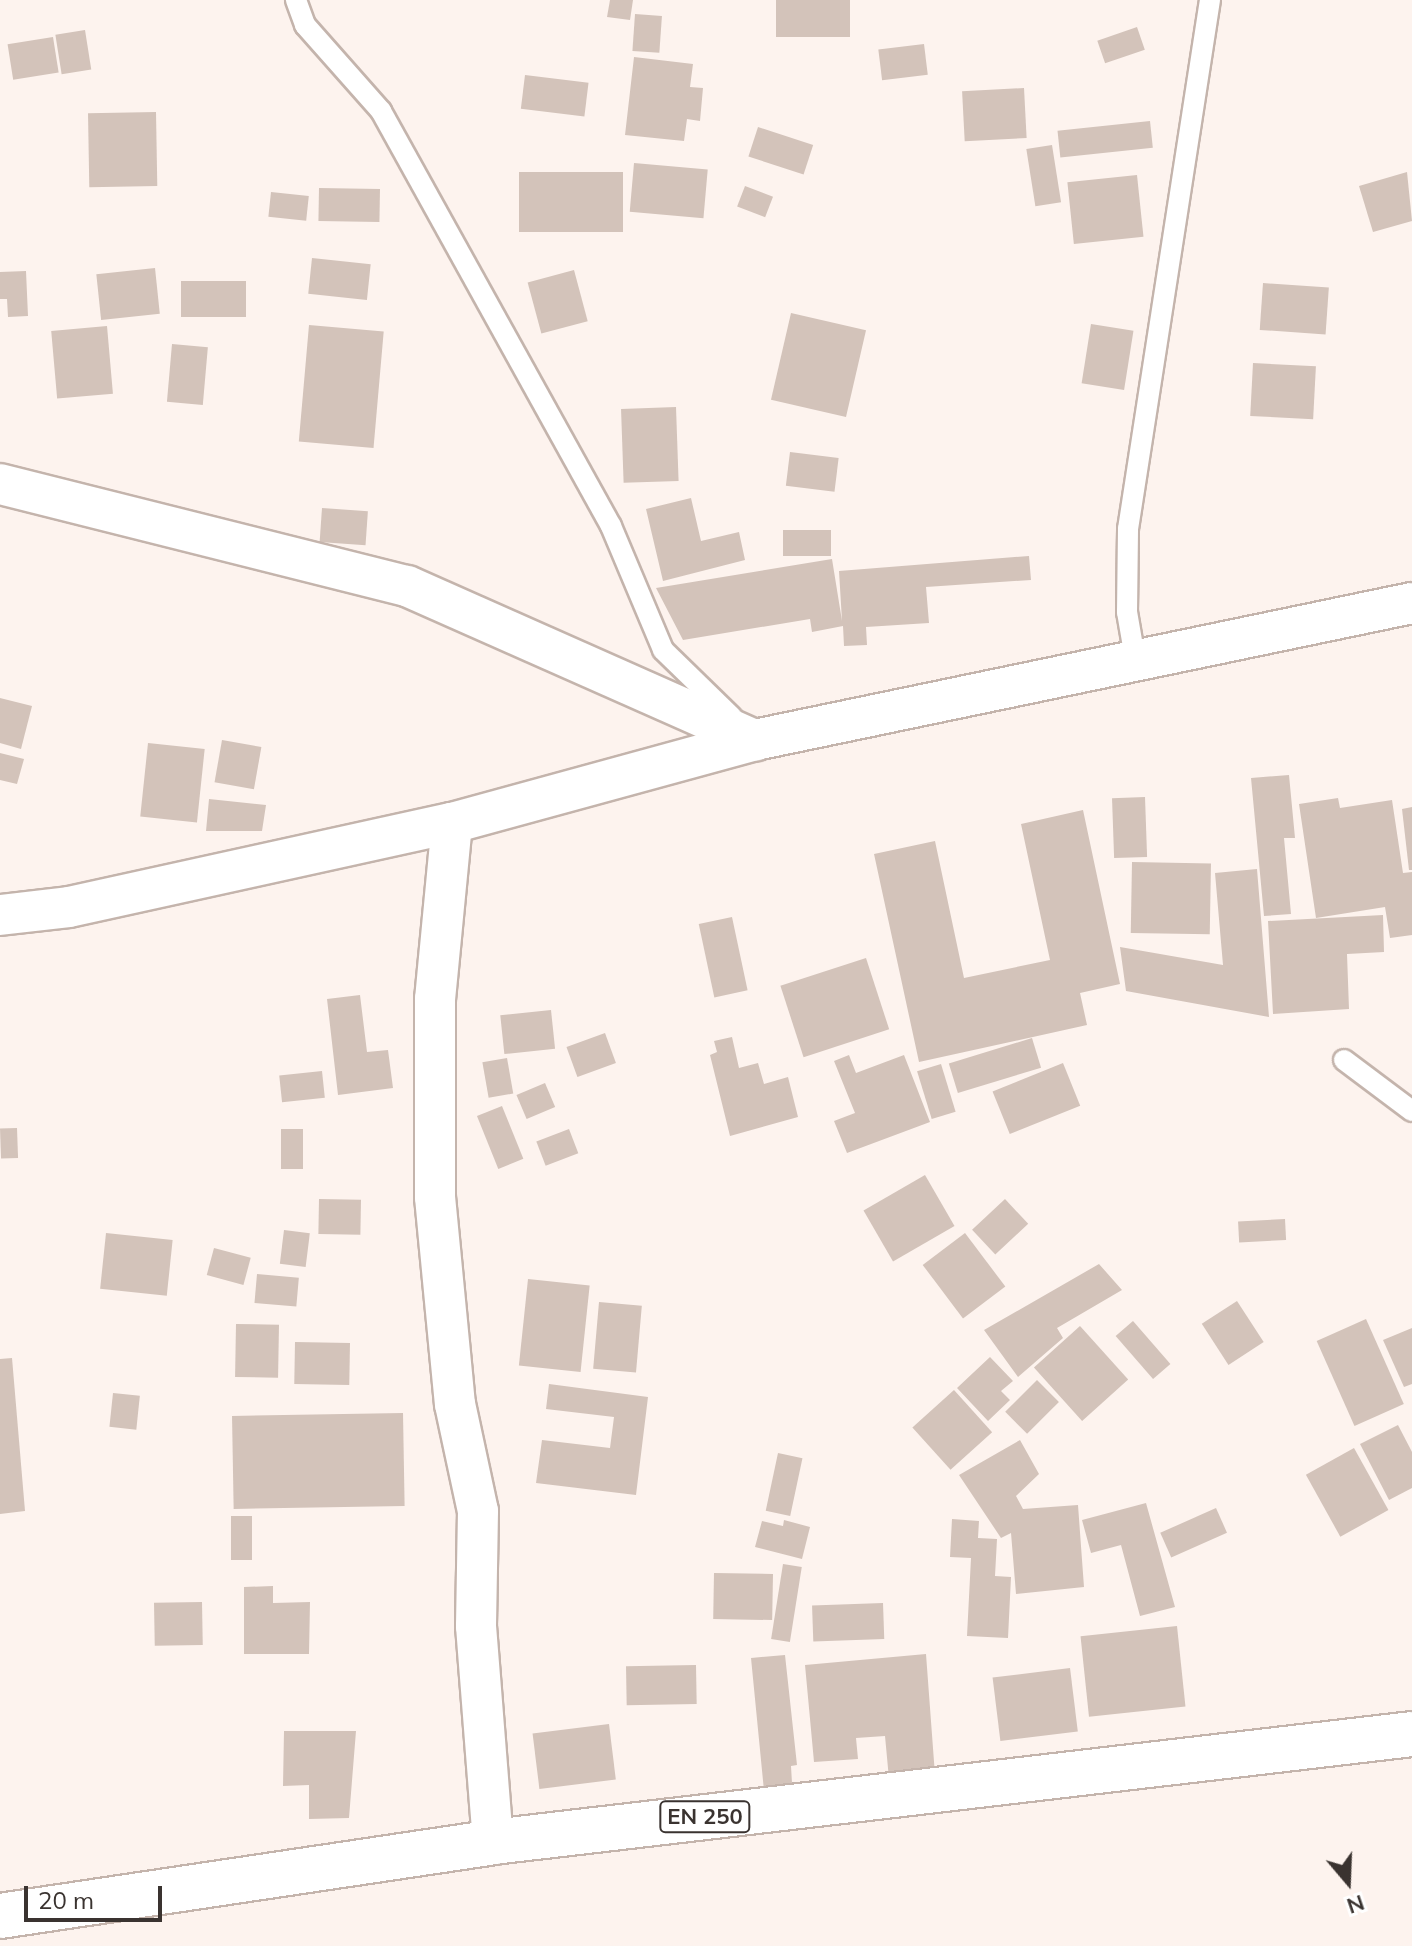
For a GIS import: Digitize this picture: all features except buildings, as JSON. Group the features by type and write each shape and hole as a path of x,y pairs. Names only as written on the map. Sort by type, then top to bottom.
{"main road":[{"name":"EN 250","path":"0,1916 493,1842 1412,1734"}],"street":[{"path":"0,484 407,586 755,740"},
{"path":"0,915 69,907 452,823 755,740 1136,664 1412,603"},
{"path":"452,823 435,999 435,1197 455,1404 478,1511 476,1626 493,1842"}],"lane":[{"path":"296,0 305,25 381,111 611,526 663,650 755,740"},
{"path":"1136,664 1127,612 1128,529 1210,0"},
{"path":"1344,1060 1412,1111"}]}
